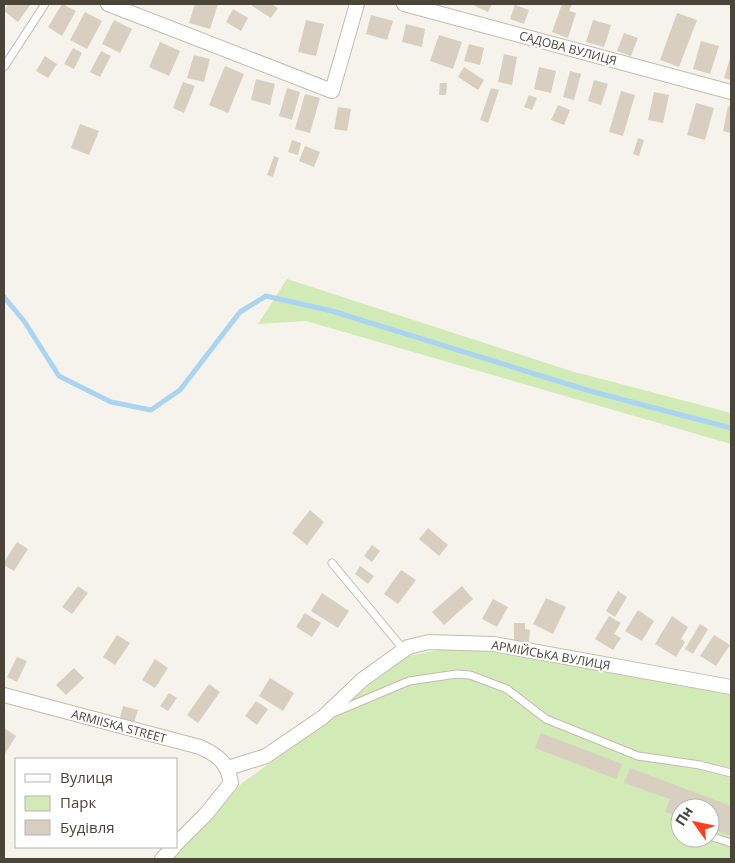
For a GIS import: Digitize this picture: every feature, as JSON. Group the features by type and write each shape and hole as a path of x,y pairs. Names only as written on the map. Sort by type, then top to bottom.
{"street":[{"path":"108,4 332,90 358,4"},
{"name":"САДОВА ВУЛИЦЯ","path":"404,4 731,92"},
{"name":"АРМІЙСЬКА ВУЛИЦЯ","path":"228,768 266,756 324,717 362,680 408,647 429,642 494,644 731,687"},
{"name":"ARMIISKA STREET","path":"4,695 200,747 218,755 228,768"},
{"path":"178,843 206,814 231,783 228,768"},
{"path":"162,859 173,848"}],"lane":[{"path":"4,67 45,4"},
{"path":"332,563 404,650"},
{"path":"324,717 409,681 457,674 470,675 507,689 546,719 638,756 700,765 731,773"}],"green space":[{"path":"287,279 571,371 731,413 731,444 306,321 258,324"},
{"path":"448,648 534,655 731,691 731,859 173,859 242,783 309,735 403,657"}],"building":[{"path":"8,4 31,4 18,22 4,11"},
{"path":"62,4 76,11 62,36 48,27"},
{"path":"195,4 218,4 210,29 189,23"},
{"path":"253,4 271,4 278,8 271,18 252,6"},
{"path":"471,4 492,4 488,12"},
{"path":"562,4 572,4 569,11 576,13 568,38 552,32"},
{"path":"515,5 529,10 524,24 510,19"},
{"path":"233,9 248,18 241,31 226,22"},
{"path":"85,12 102,21 87,49 70,40"},
{"path":"677,13 697,20 679,67 660,60"},
{"path":"371,15 393,21 387,40 366,34"},
{"path":"114,20 132,29 120,53 102,44"},
{"path":"306,20 324,24 316,56 298,52"},
{"path":"593,20 611,25 604,47 586,42"},
{"path":"406,24 425,29 422,47 402,42"},
{"path":"624,33 638,38 631,56 617,51"},
{"path":"439,35 462,42 453,69 430,61"},
{"path":"701,41 719,46 710,74 693,69"},
{"path":"160,42 180,51 169,76 149,67"},
{"path":"469,44 484,48 480,65 464,61"},
{"path":"73,48 82,53 74,69 64,64"},
{"path":"101,51 111,56 100,77 90,72"},
{"path":"504,54 517,57 512,85 498,82"},
{"path":"194,55 210,59 204,82 187,78"},
{"path":"731,55 731,80 724,78"},
{"path":"45,56 57,64 48,78 36,71"},
{"path":"225,66 244,74 228,113 209,105"},
{"path":"464,67 484,80 478,90 458,77"},
{"path":"539,67 556,71 551,93 534,89"},
{"path":"570,71 581,74 574,100 563,97"},
{"path":"256,79 275,84 270,105 251,100"},
{"path":"594,80 608,84 601,105 588,101"},
{"path":"183,82 195,86 184,113 173,108"},
{"path":"440,83 447,83 446,95 439,95"},
{"path":"287,88 300,92 292,120 279,116"},
{"path":"491,88 499,90 488,123 480,120"},
{"path":"621,91 635,95 623,136 609,132"},
{"path":"654,92 669,95 663,123 648,120"},
{"path":"305,94 320,98 310,133 295,129"},
{"path":"529,95 537,98 532,110 524,107"},
{"path":"696,103 714,108 705,140 687,135"},
{"path":"558,105 570,110 564,125 551,120"},
{"path":"728,106 731,107 731,133 723,131"},
{"path":"338,107 351,109 347,131 334,129"},
{"path":"80,124 99,131 89,155 71,148"},
{"path":"638,138 644,140 639,156 633,154"},
{"path":"292,140 301,143 298,155 288,152"},
{"path":"305,146 320,152 314,167 299,161"},
{"path":"274,156 279,158 273,177 267,175"},
{"path":"310,510 324,522 307,545 292,533"},
{"path":"428,528 448,545 439,556 419,539"},
{"path":"17,542 28,549 14,571 4,565 4,562"},
{"path":"372,545 380,551 372,562 364,556"},
{"path":"360,566 374,576 368,584 355,574"},
{"path":"401,570 416,580 398,604 384,594"},
{"path":"78,586 88,593 72,614 62,607"},
{"path":"462,586 473,599 444,625 432,612"},
{"path":"618,591 627,597 615,617 606,611"},
{"path":"322,593 349,611 338,628 311,611"},
{"path":"546,598 566,607 553,634 533,624"},
{"path":"493,599 508,607 497,627 482,619"},
{"path":"638,610 654,621 642,641 625,631"},
{"path":"305,613 321,623 312,637 296,627"},
{"path":"609,616 621,623 614,634 621,638 613,650 595,639"},
{"path":"672,616 688,627 681,639 685,642 676,657 655,644"},
{"path":"514,623 525,623 525,629 530,630 529,642 514,642"},
{"path":"700,624 708,629 693,654 685,649"},
{"path":"117,635 130,643 115,665 103,657"},
{"path":"714,635 730,645 716,666 700,656"},
{"path":"17,657 27,661 17,682 7,677"},
{"path":"155,659 168,668 155,688 142,680"},
{"path":"74,668 84,678 66,695 56,685"},
{"path":"270,678 294,693 283,711 259,696"},
{"path":"209,684 220,692 198,723 187,715"},
{"path":"169,693 177,698 168,711 160,706"},
{"path":"256,701 268,709 257,725 245,716"},
{"path":"123,706 138,710 134,722 120,718"},
{"path":"4,728 16,736 4,755"},
{"path":"541,733 622,764 616,779 535,748"},
{"path":"630,768 710,798 670,799 624,783"},
{"path":"670,799 670,814 665,812"},
{"path":"720,802 731,806 731,836 720,832"}],"waterway":[{"path":"4,297 24,321 59,376 111,402 151,410 180,390 240,312 266,296 332,311 590,391 731,428"}]}
